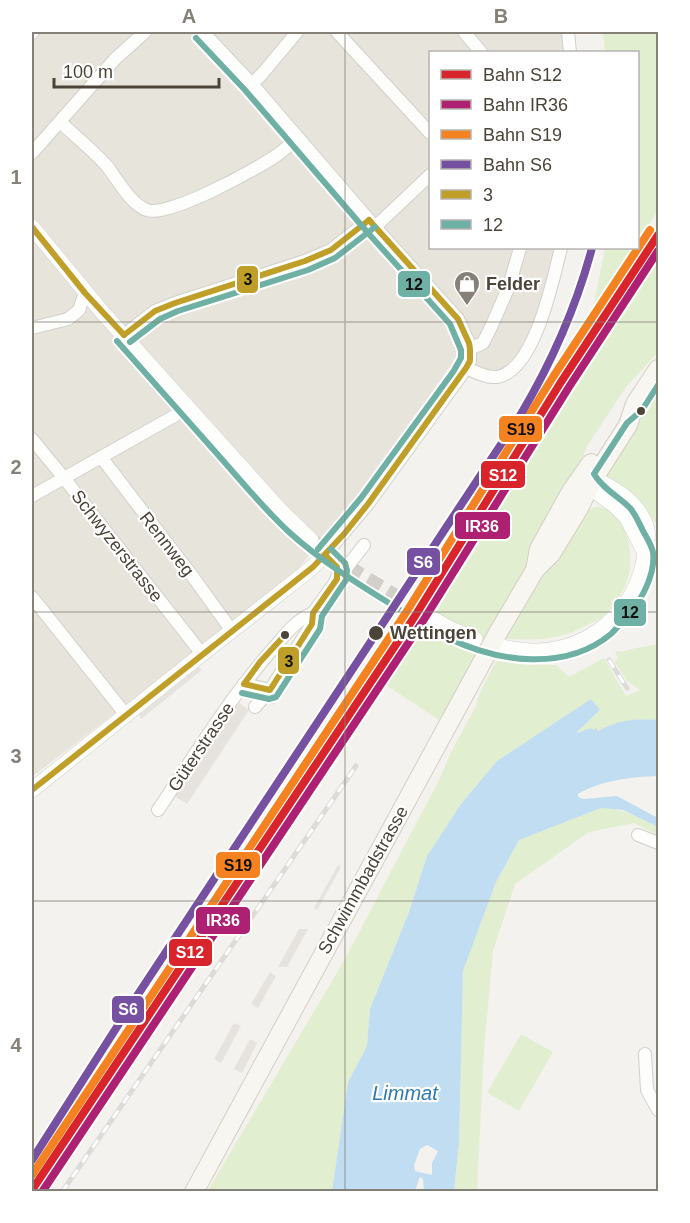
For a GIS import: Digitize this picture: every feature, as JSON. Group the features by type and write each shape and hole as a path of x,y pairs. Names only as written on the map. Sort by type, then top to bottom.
{"main road":[{"name":"Schwimmbadstrasse","path":"535,570 539,549 570,493 589,479 607,459 628,425 635,404 658,369"},
{"name":"Schwimmbadstrasse","path":"194,1191 499,631 535,570 551,554 579,507 589,479 620,417 635,404"}],"street":[{"path":"32,153 115,59 146,32"},
{"path":"32,790 308,571 325,555 368,504 470,361 469,343 458,319 372,224 252,84 203,32"},
{"path":"252,84 297,32"},
{"path":"337,32 429,132"},
{"path":"464,32 480,51"},
{"path":"568,32 570,51"},
{"path":"60,122 106,166 132,200 147,210 158,211 211,191 276,156 298,138"},
{"path":"124,335 155,311 305,261 331,250 372,224 429,176"},
{"path":"32,227 85,293 281,511 312,540"},
{"path":"470,349 483,343 492,325 509,286 520,249"},
{"path":"466,368 494,377 504,374 518,364 526,353 539,325 561,249"},
{"path":"32,327 68,319 79,310 85,293"},
{"path":"32,496 176,415"},
{"name":"Schwyzerstrasse","path":"32,439 202,654"},
{"name":"Rennweg","path":"101,458 232,631"},
{"path":"607,459 611,486"},
{"path":"501,647 537,651 573,645 593,636 610,623 631,597 652,554 648,531 630,501 611,486 589,479"},
{"path":"589,479 596,492 627,518 652,554"},
{"path":"579,507 596,504 614,505"},
{"name":"Güterstrasse","path":"244,684 270,690 312,624 313,613 337,579 338,571 347,567 364,545"},
{"path":"325,555 338,571"},
{"path":"32,597 126,715"},
{"path":"32,620 43,611"},
{"name":"Güterstrasse","path":"158,810 260,662 302,617 313,613"},
{"path":"430,618 476,639"},
{"path":"255,707 270,690"},
{"path":"638,835 658,843"},
{"path":"645,1054 646,1090 658,1110"}],"shaded area":[{"path":"32,32 561,32 564,51 429,51 429,249 554,249 544,299 521,351 501,370 448,369 390,456 302,564 299,571 32,777"},
{"path":"199,667 202,670 141,719 139,715"},
{"path":"292,671 295,673 273,705 270,703"},
{"path":"235,700 249,710 187,804 173,795"},
{"path":"338,865 341,867 317,910 314,908"},
{"path":"299,929 308,929 287,967 278,967"},
{"path":"270,972 276,976 258,1008 251,1004"},
{"path":"234,1023 241,1026 221,1063 214,1059"},
{"path":"250,1039 257,1043 242,1073 234,1069"}],"green space":[{"path":"603,32 658,32 658,210 639,240 639,51 605,51"},
{"path":"658,245 658,352 626,387 587,446 577,472 442,722 386,685"},
{"path":"605,249 633,249 593,309"},
{"path":"658,388 658,525 630,492 602,473"},
{"path":"595,507 603,508 619,520 628,540 629,572 617,601 600,619 568,634 537,639 504,639 578,519 587,510"},
{"path":"658,644 658,720 627,721 598,731 578,734 577,732 600,710 591,699 497,761 461,804 427,856 409,912 370,1009 367,1046 348,1082 332,1191 207,1192 345,959 439,780 496,661 526,665 556,665 569,677 604,658 626,696 640,690 627,681 614,661 618,658 615,653"},
{"path":"601,808 624,812 644,820 658,827 658,835 634,823 589,832 515,884 493,951 484,1050 477,1191 454,1192 459,1143 463,971 496,882 519,840"},
{"path":"521,1034 553,1052 519,1111 487,1093"}],"water":[{"name":"Limmat","path":"591,699 600,710 578,733 591,728 593,730 596,728 598,731 627,721 658,720 658,776 607,782 587,789 578,794 578,797 584,799 617,796 658,818 658,827 623,810 601,808 519,840 496,882 463,971 459,1143 454,1191 424,1191 423,1179 420,1177 415,1191 332,1191 348,1082 367,1046 370,1009 409,912 427,856 461,804 497,761","holes":["427,1145 438,1151 432,1163 432,1175 415,1171 414,1165 420,1149"]}],"tunnel":[{"path":"311,540 349,568 431,618"}],"railway":[{"path":"609,660 627,688"},
{"path":"62,1192 356,766"}],"rail line":[{"name":"S19","path":"639,247 650,230"},
{"name":"S12","path":"32,1190 415,616 561,382 658,235"},
{"name":"S6","path":"32,1160 129,1008 521,414 562,333 579,292 592,249"},
{"name":"S19","path":"32,1175 407,611 553,377 637,249"},
{"name":"IR36","path":"42,1192 423,621 569,387 658,251"}],"transit line":[{"name":"12","path":"196,38 245,90 450,324 461,350 461,358 453,372 361,498 318,549"},
{"name":"3","path":"124,335 155,311 305,261 331,250 369,220"},
{"name":"3","path":"32,790 313,567 368,504 466,368 470,361 470,349 458,319 369,220"},
{"name":"3","path":"32,227 85,293 124,335"},
{"name":"12","path":"130,342 160,319 178,311 308,270 335,258 375,227"},
{"name":"12","path":"117,341 262,505 313,552 363,587 448,638 488,653 531,659 573,654 593,646 615,630 632,611 646,587 653,560 650,544 630,508 606,488 594,474 627,423 642,410 658,385"},
{"name":"12","path":"242,693 269,699 276,697 320,629 322,616 346,580 345,563 331,549"},
{"name":"3","path":"285,635 260,662 244,684 270,690 312,624 313,613 337,579 337,567 325,555"}],"place":[{"name":"Felder","path":"467,307"},
{"name":"Wettingen","path":"376,633"}]}
